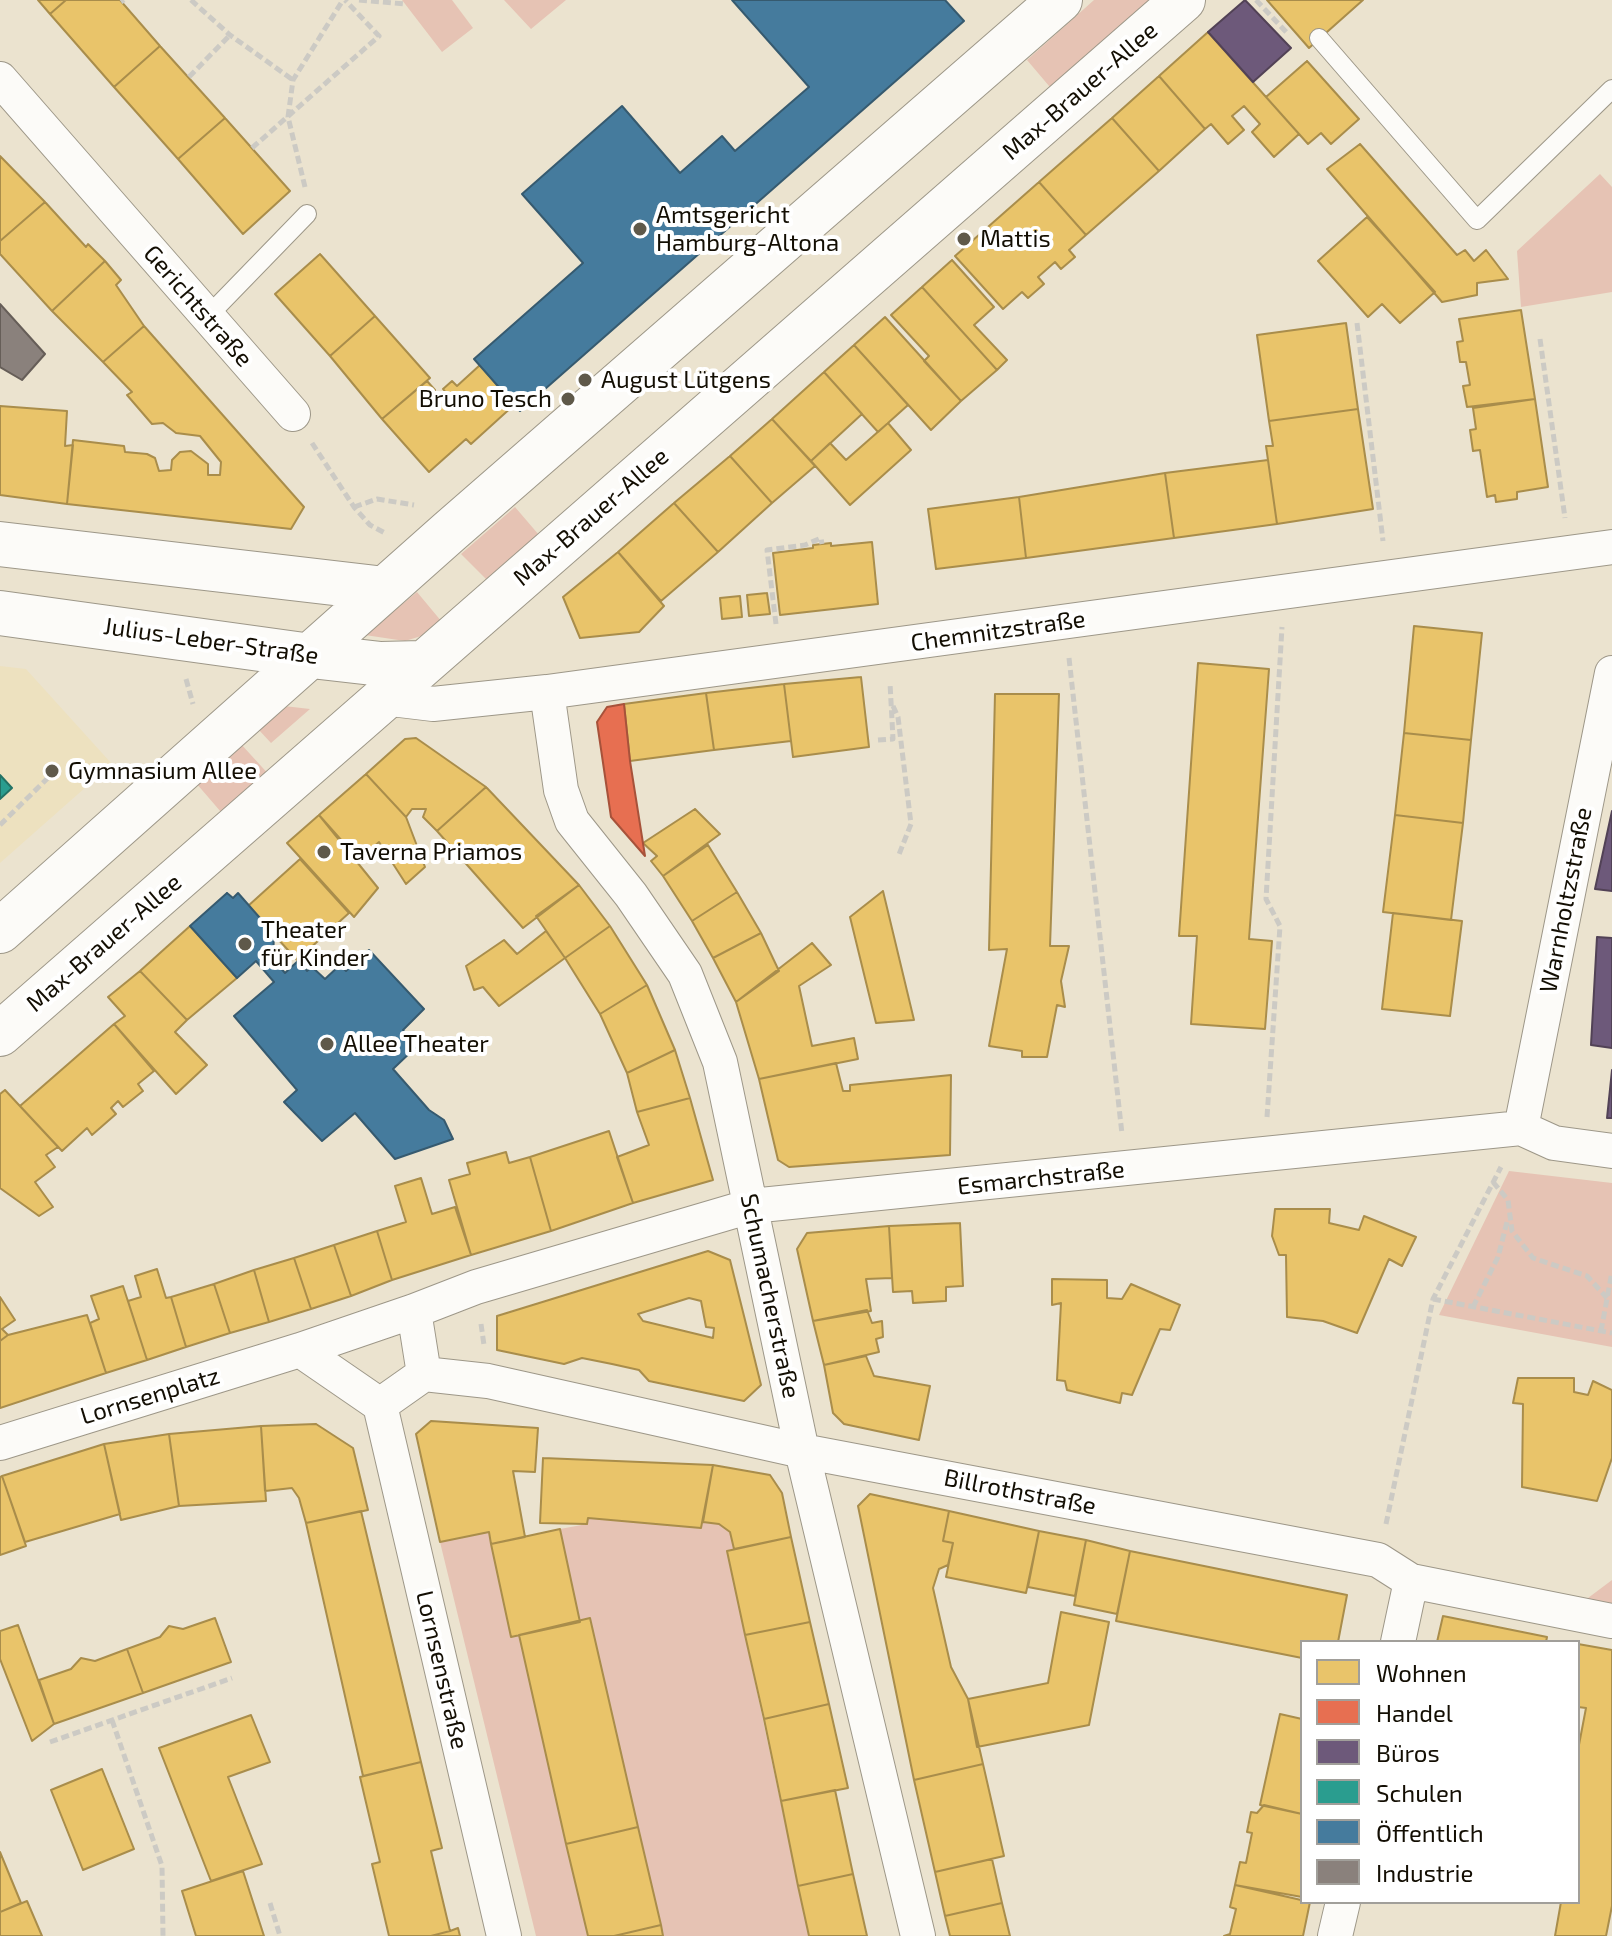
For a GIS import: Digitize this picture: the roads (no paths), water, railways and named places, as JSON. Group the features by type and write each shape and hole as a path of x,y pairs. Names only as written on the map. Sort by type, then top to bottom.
{"main road":[{"name":"Max-Brauer-Allee","path":"0,1034 1183,0"},
{"path":"0,931 1043,6"},
{"path":"0,544 385,589"},
{"name":"Julius-Leber-Straße","path":"0,613 311,656 381,664 422,663"}],"street":[{"name":"Gerichtstraße","path":"0,79 293,414"},
{"name":"Chemnitzstraße","path":"383,698 433,704 547,692 1612,547"},
{"name":"Warnholtzstraße","path":"1521,1128 1612,673"},
{"name":"Schumacherstraße","path":"547,692 561,790 572,821 664,941 704,1016 720,1062 802,1451 918,1936"},
{"name":"Esmarchstraße","path":"476,1287 751,1206 1521,1128 1554,1143 1612,1151"},
{"name":"Lornsenplatz","path":"0,1443 300,1350 476,1287"},
{"path":"300,1350 380,1405 424,1374 414,1311"},
{"name":"Billrothstraße","path":"424,1374 488,1381 802,1451 1378,1560 1411,1581 1612,1621"},
{"name":"Lornsenstraße","path":"380,1405 504,1936"},
{"path":"1398,1640 1411,1581"},
{"path":"1335,1936 1343,1904"}],"lane":[{"path":"1319,38 1477,220 1612,89"},
{"path":"207,317 307,214"}],"place":[{"name":"Amtsgericht Hamburg-Altona","path":"640,229"},
{"name":"Mattis","path":"964,239"},
{"name":"August Lütgens","path":"585,380"},
{"name":"Bruno Tesch","path":"568,399"},
{"name":"Gymnasium Allee","path":"52,771"},
{"name":"Taverna Priamos","path":"324,852"},
{"name":"Theater für Kinder","path":"245,944"},
{"name":"Allee Theater","path":"327,1044"}]}
